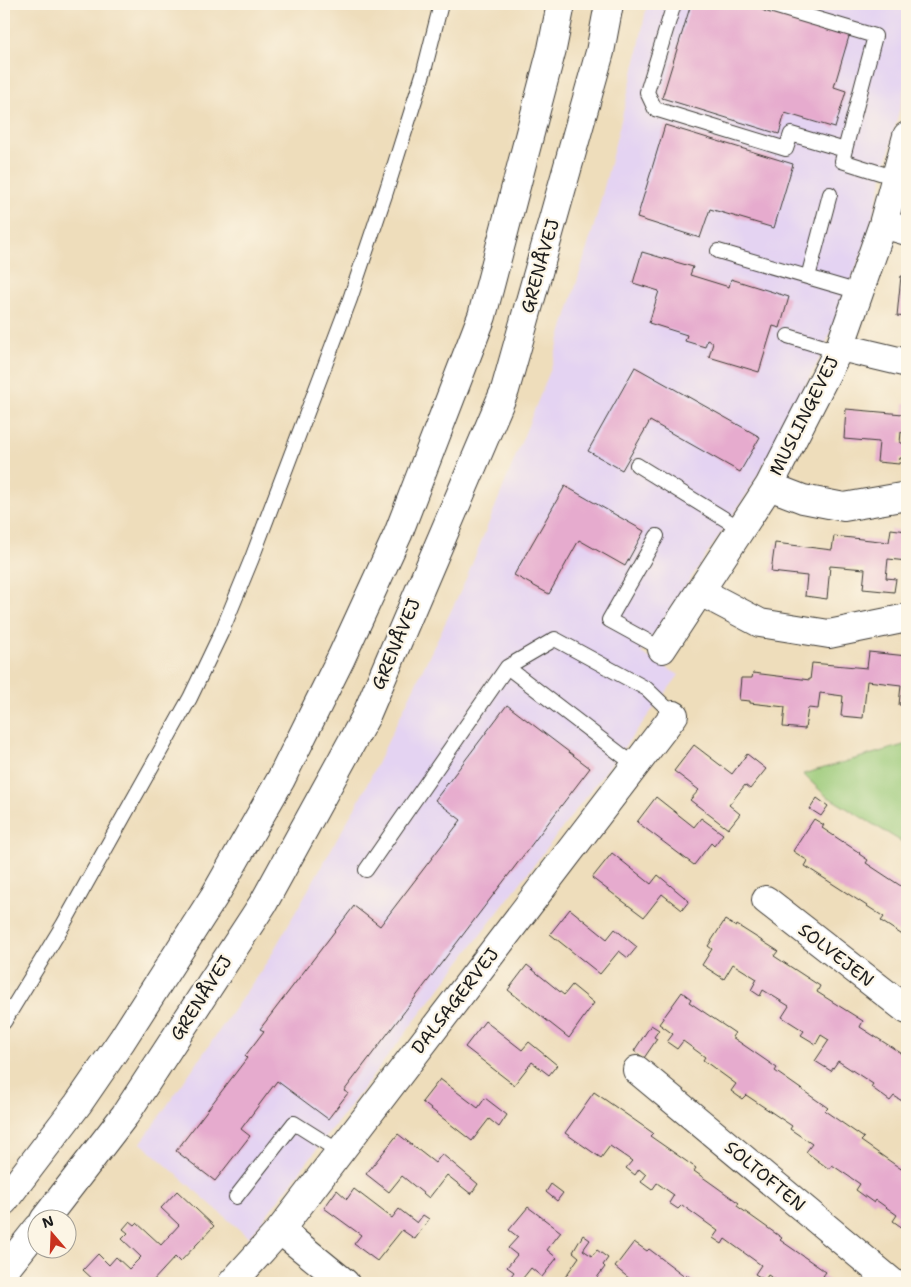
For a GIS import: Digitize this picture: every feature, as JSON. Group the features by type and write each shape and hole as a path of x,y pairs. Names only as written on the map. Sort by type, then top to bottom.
{"main road":[{"path":"4,1201 78,1104 122,1040 215,895 281,779 341,658 398,534 482,316 552,48 561,4"},
{"name":"GRENÅVEJ","path":"52,1210 125,1115 264,902 365,718 505,390 600,52 609,4"},
{"name":"MUSLINGEVEJ","path":"662,649 769,486 839,349 859,292 895,228 896,178 907,136"},
{"name":"MUSLINGEVEJ","path":"839,349 907,363"},
{"name":"MUSLINGEVEJ","path":"769,486 803,499 844,508 907,496"},
{"path":"701,592 760,623 829,634 907,618"},
{"name":"DALSAGERVEJ","path":"232,1283 280,1230 674,715"},
{"name":"SOLVEJEN","path":"766,900 907,1010"},
{"name":"SOLTOFTEN","path":"636,1070 894,1283"},
{"path":"280,1230 345,1283"},
{"path":"4,1271 28,1241"}],"lane":[{"path":"4,1022 63,925 190,698 222,630 256,549 350,299 421,80 441,4"},
{"path":"674,4 647,92 655,110 786,149 792,134 845,150"},
{"path":"767,4 875,36 842,161 896,178"},
{"path":"808,277 830,194"},
{"path":"718,251 859,292"},
{"path":"788,336 839,349"},
{"path":"637,465 741,529"},
{"path":"657,536 609,620 662,649"},
{"path":"366,870 507,667 555,639 647,689 674,715"},
{"path":"507,667 636,766"},
{"path":"236,1197 294,1123 340,1152"}],"shaded area":[{"path":"647,4 907,4 907,78 864,248 821,356 749,491 641,653 679,675 249,1238 141,1143 267,962 361,797 464,584 550,371 596,219 637,57"}],"green space":[{"path":"907,744 907,845 825,795 803,774"}],"building":[{"path":"691,4 753,4 850,33 834,87 846,91 835,128 785,113 779,134 662,98"},
{"path":"665,125 793,164 774,228 710,209 700,238 637,218"},
{"path":"642,252 693,267 690,275 729,287 731,279 789,297 780,328 773,326 759,372 709,357 713,343 707,340 705,347 685,341 687,335 649,323 659,291 633,283"},
{"path":"901,276 907,277 907,317 897,316"},
{"path":"635,367 760,437 740,472 650,421 622,470 588,451"},
{"path":"904,403 907,403 907,433 901,432 900,443 907,443 907,458 900,458 899,464 877,462 879,442 844,439 846,409 903,414"},
{"path":"565,486 644,531 625,566 579,540 549,594 514,575"},
{"path":"891,529 907,531 907,561 888,559 886,578 896,579 894,592 863,589 865,569 830,566 827,599 805,596 807,576 771,572 775,543 832,550 834,536 889,542"},
{"path":"869,652 907,656 907,705 899,705 901,685 867,681 863,718 841,716 843,696 820,693 818,709 808,708 805,729 783,727 785,707 739,700 741,678 752,678 753,673 810,680 812,663 867,668"},
{"path":"507,705 590,768 344,1091 348,1093 328,1119 277,1081 241,1129 250,1136 215,1181 176,1151 247,1058 245,1056 264,1031 260,1029 354,906 380,926 461,820 435,800"},
{"path":"694,745 732,774 747,754 766,769 750,789 745,785 729,805 740,814 728,829 690,800 699,790 674,771"},
{"path":"656,797 694,827 701,818 723,834 714,846 711,843 694,865 637,822"},
{"path":"817,798 828,806 821,816 810,809"},
{"path":"814,819 824,825 822,828 860,853 868,860 866,863 907,890 907,938 881,921 884,917 805,866 808,861 793,851"},
{"path":"612,853 651,884 658,875 689,901 682,910 662,894 644,917 592,878"},
{"path":"570,909 607,939 615,929 637,947 628,958 619,951 600,974 550,934"},
{"path":"725,920 736,927 737,925 778,951 774,956 820,986 817,992 863,1021 860,1027 907,1057 903,1062 907,1065 907,1104 894,1096 890,1101 871,1087 873,1084 838,1061 831,1071 815,1061 829,1040 821,1035 816,1044 801,1035 804,1031 782,1017 789,1006 763,990 760,996 751,990 757,979 733,964 724,979 702,965 712,949 708,946"},
{"path":"527,965 564,995 572,985 594,1003 569,1038 508,990"},
{"path":"682,992 691,999 689,1002 735,1033 732,1037 777,1068 775,1071 828,1108 825,1111 864,1138 861,1141 907,1173 907,1231 893,1221 897,1215 876,1200 874,1203 856,1190 860,1184 832,1165 829,1169 806,1152 812,1144 790,1129 792,1126 746,1095 742,1099 731,1091 736,1084 703,1060 705,1057 683,1041 677,1049 667,1042 673,1034 659,1024"},
{"path":"485,1021 522,1050 529,1042 557,1065 549,1075 532,1062 514,1085 465,1047"},
{"path":"651,1025 659,1030 654,1037 657,1039 644,1058 634,1051"},
{"path":"440,1079 478,1108 485,1098 507,1115 499,1127 489,1119 472,1141 422,1102"},
{"path":"594,1092 653,1133 650,1136 696,1168 694,1171 739,1203 737,1206 782,1238 780,1240 826,1272 823,1276 833,1283 773,1283 776,1280 768,1275 765,1280 755,1274 761,1265 725,1239 722,1244 713,1238 718,1231 682,1205 678,1209 669,1203 674,1195 657,1183 652,1190 641,1182 646,1175 639,1169 635,1175 626,1168 632,1161 610,1146 601,1158 565,1133"},
{"path":"398,1134 435,1163 442,1154 478,1184 471,1194 447,1175 429,1198 402,1176 389,1192 366,1174"},
{"path":"551,1184 563,1193 557,1201 546,1192"},
{"path":"354,1189 392,1218 399,1209 417,1223 423,1215 429,1219 415,1239 402,1230 377,1261 354,1244 361,1235 324,1208 337,1190 347,1199"},
{"path":"177,1191 214,1226 180,1262 175,1257 151,1283 97,1283 83,1270 98,1254 109,1265 116,1257 129,1269 141,1257 122,1239 128,1233 123,1229 130,1221 135,1225 137,1223 161,1245 179,1225 161,1208"},
{"path":"528,1207 561,1232 547,1250 557,1258 542,1277 531,1268 519,1283 506,1283 514,1272 507,1267 517,1255 508,1248 518,1237 509,1230"},
{"path":"583,1235 590,1240 583,1250 592,1256 597,1250 608,1258 603,1265 605,1267 593,1283 561,1283 579,1257 573,1252"},
{"path":"634,1242 647,1251 649,1249 686,1277 687,1275 696,1282 635,1283 615,1267"}]}
